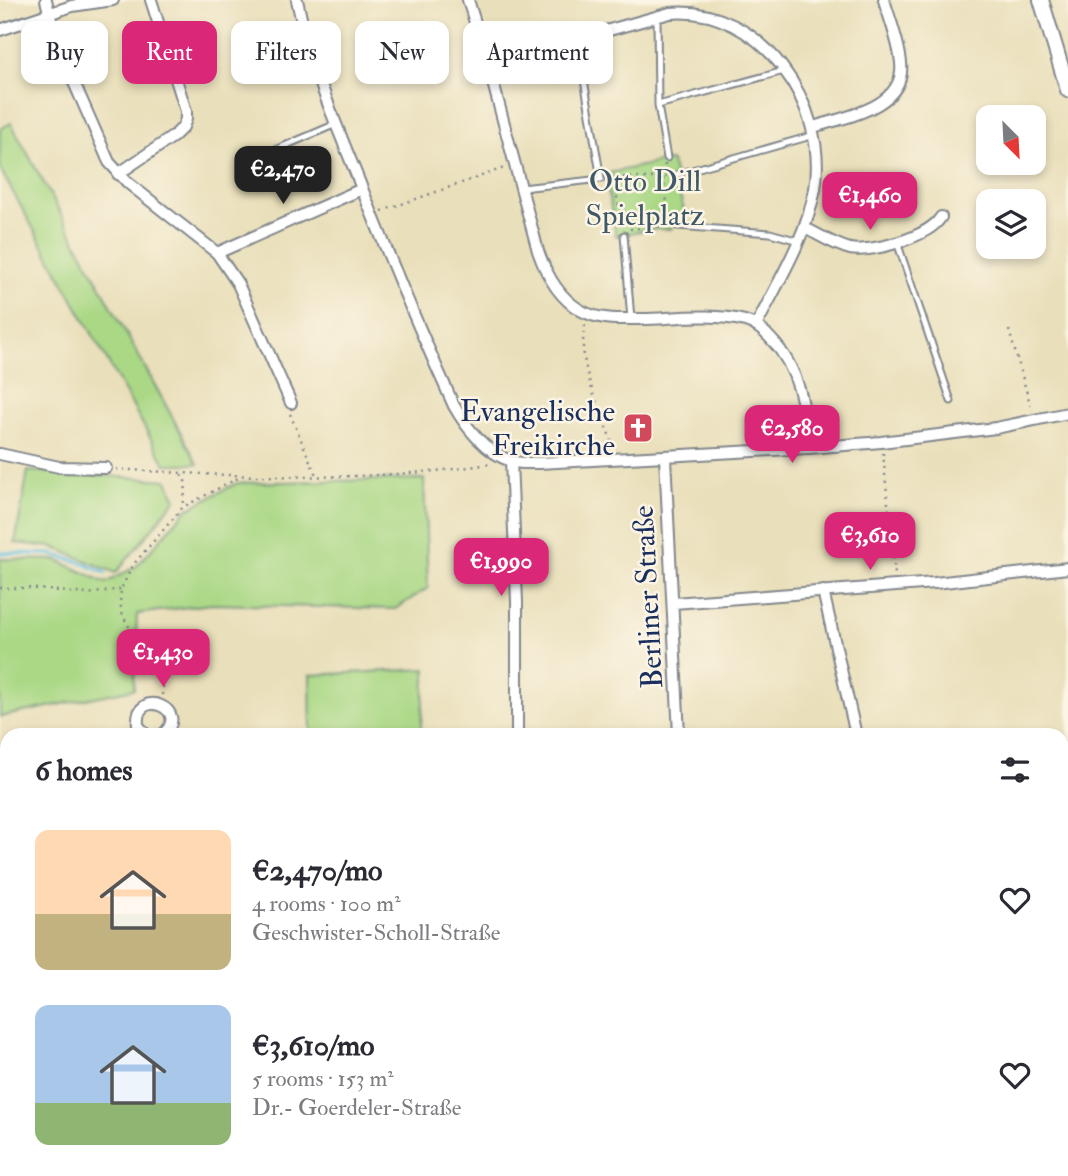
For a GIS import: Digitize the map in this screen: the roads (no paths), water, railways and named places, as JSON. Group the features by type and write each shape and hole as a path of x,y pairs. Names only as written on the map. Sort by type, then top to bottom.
{"street":[{"path":"46,0 48,14 65,62 103,150 118,174 217,253 233,273 291,403"},
{"path":"0,30 72,6 113,0"},
{"path":"118,174 174,136 183,127 186,119 186,111 150,0"},
{"path":"298,0 313,64 372,214 454,407 479,439 511,461 540,463 616,460 881,442 955,435 1068,413"},
{"path":"468,0 475,21"},
{"path":"813,131 873,107 892,93 898,84 901,63 884,0"},
{"path":"1041,0 1068,90"},
{"path":"613,29 681,12 727,21 757,40 784,71 801,101 813,131 816,174 805,228 757,326"},
{"path":"493,84 538,251 550,279 567,300 587,314 599,317 711,318 739,320 757,326 780,348 792,369 802,402 808,448"},
{"path":"217,253 362,189"},
{"path":"805,228 844,247 865,250 926,231 941,217"},
{"path":"0,454 59,467 106,468"},
{"name":"Berliner Straße","path":"665,457 679,728"},
{"path":"511,461 517,602 517,728"},
{"path":"674,603 896,586 1068,568"},
{"path":"823,591 854,728"},
{"path":"139,728 133,720 145,706 161,705 166,708 171,718 169,728"}],"lane":[{"path":"657,16 658,105 667,158"},
{"path":"658,105 784,71"},
{"path":"521,188 601,178 585,84"},
{"path":"261,156 336,124"},
{"path":"678,174 813,131"},
{"path":"673,225 770,233 799,241"},
{"path":"624,233 631,319"},
{"path":"897,242 951,401"}],"waterway":[{"path":"0,553 50,554 106,573"}],"place":[{"name":"Evangelische Freikirche","path":"638,428"}],"park label":[{"name":"Otto Dill Spielplatz","path":"645,198"}]}
